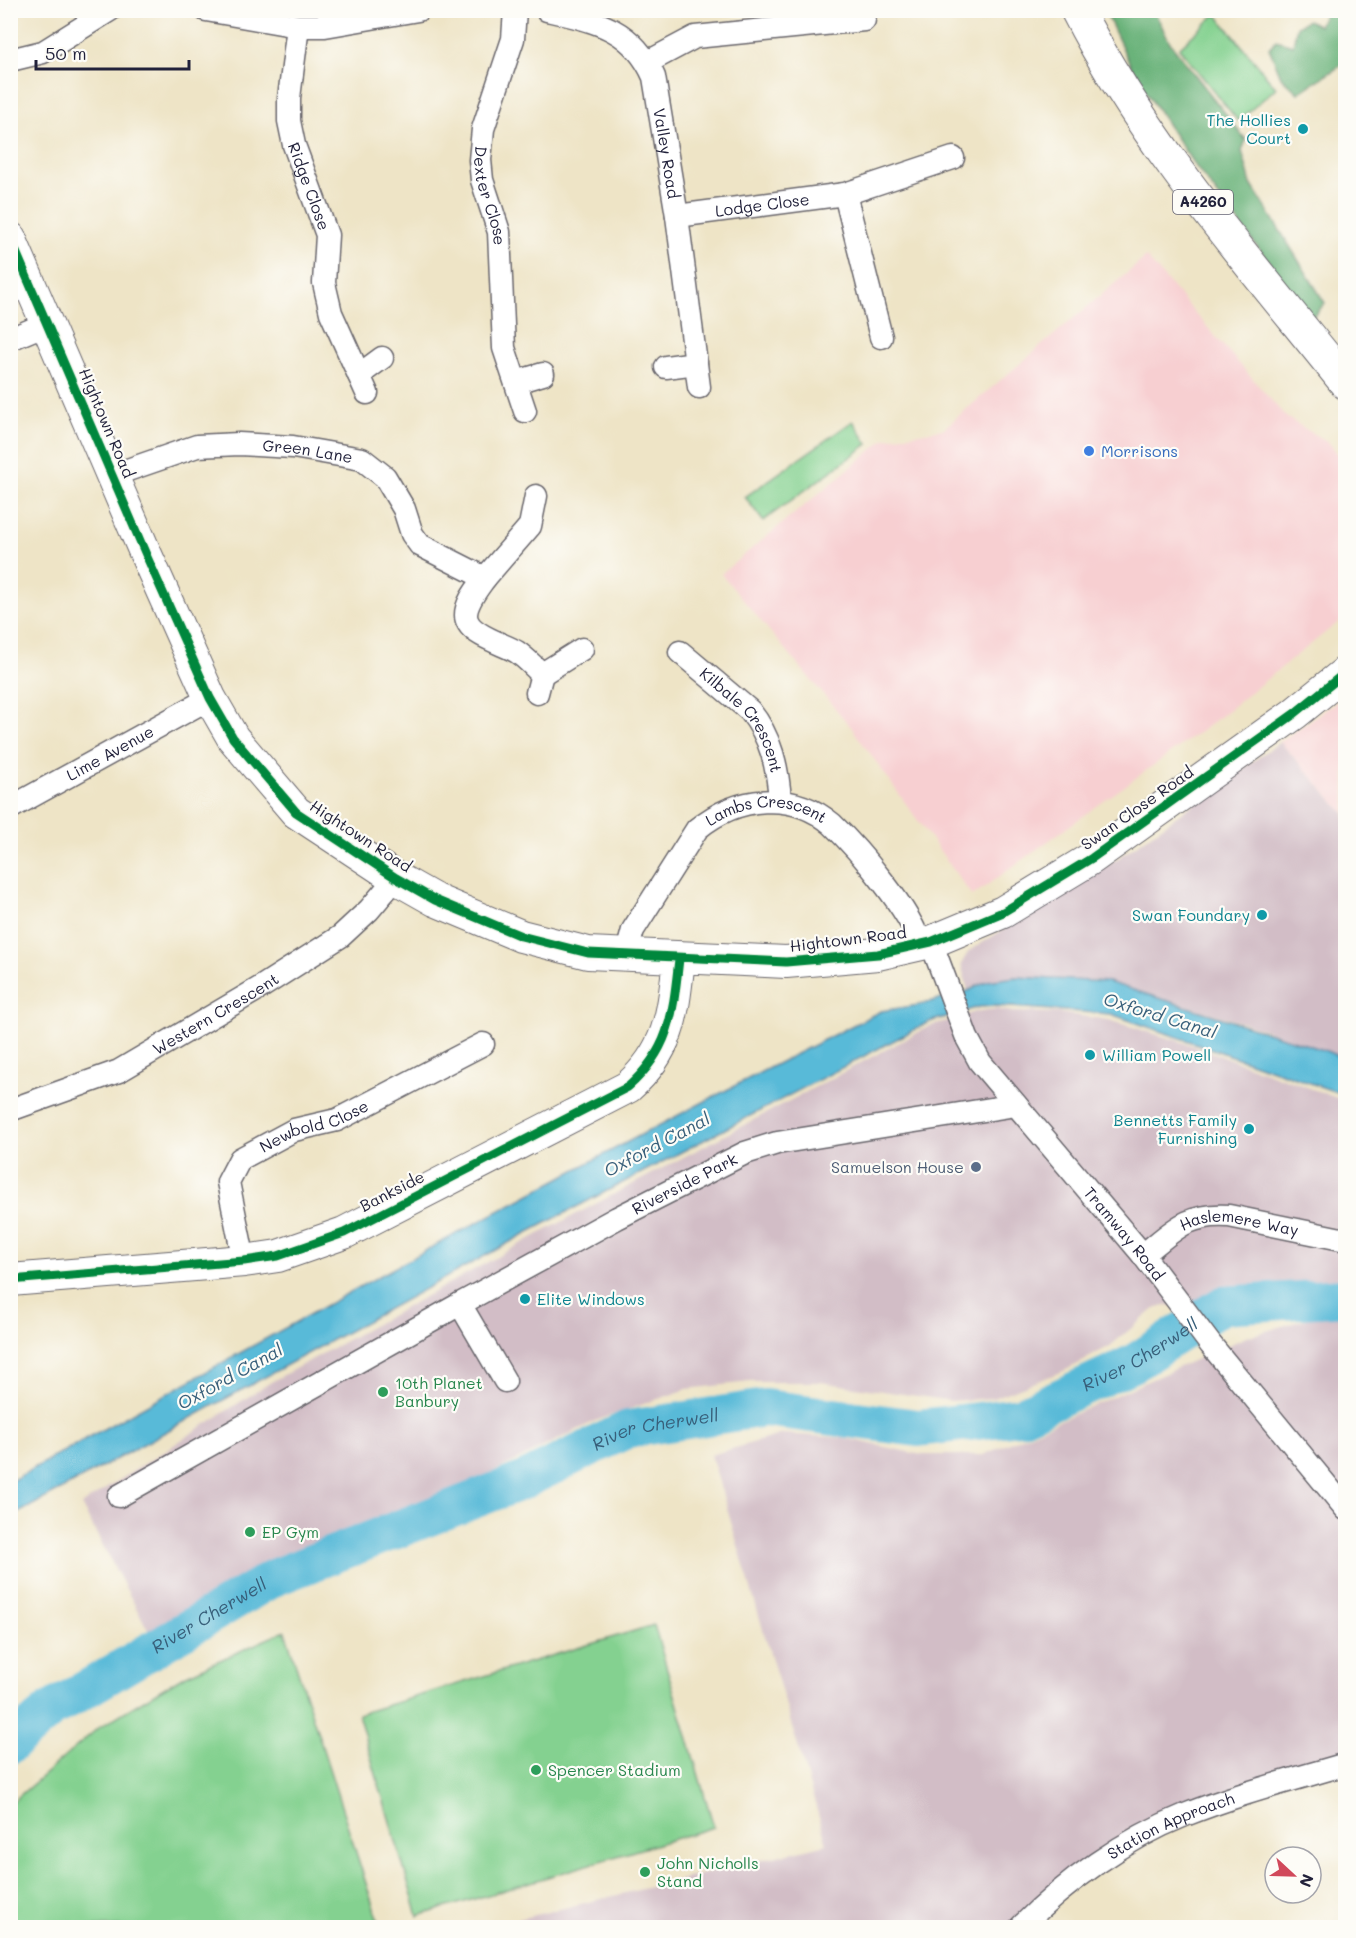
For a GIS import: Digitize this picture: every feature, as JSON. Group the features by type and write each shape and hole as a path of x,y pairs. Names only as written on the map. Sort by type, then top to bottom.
{"main road":[{"name":"A4260","path":"1077,10 1099,53 1214,218 1346,382"}],"street":[{"path":"10,60 43,52 110,10"},
{"path":"206,10 298,26 325,26 418,10"},
{"name":"Dexter Close","path":"515,10 513,39 483,129 480,160 482,180 499,232 504,348 525,411"},
{"name":"Valley Road","path":"547,10 606,26 630,39 648,62 658,98 677,216 699,387"},
{"path":"648,62 695,38 864,20"},
{"name":"Ridge Close","path":"298,26 290,98 290,121 294,146 327,234 324,283 331,313 363,384 382,358"},
{"name":"Lodge Close","path":"677,216 845,194 953,158"},
{"path":"845,194 881,337"},
{"name":"Hightown Road","path":"10,238 210,698 233,738 296,812 396,878 435,900 521,936 588,952 679,959 786,962 878,954 925,944"},
{"path":"10,339 48,323"},
{"path":"666,367 696,363"},
{"path":"516,382 543,374"},
{"name":"Green Lane","path":"113,475 197,446 239,444 293,447 352,456 375,466 385,477 404,509 412,534 420,545 485,578"},
{"path":"536,496 530,526 485,578 470,602 466,613 467,621 473,630 516,652 540,683 582,649"},
{"name":"Kilbale Crescent","path":"680,652 758,720 766,734 778,773 780,801"},
{"name":"Swan Close Road","path":"925,944 1003,912 1092,858 1285,720 1346,672"},
{"name":"Lime Avenue","path":"10,808 210,698"},
{"name":"Lambs Crescent","path":"626,956 633,930 698,829 712,817 728,810 762,801 780,801 810,808 843,835 911,921 925,944"},
{"name":"Western Crescent","path":"10,1110 119,1071 258,989 341,936 369,910 396,878"},
{"name":"Tramway Road","path":"925,944 945,982 967,1038 980,1062 1143,1255 1211,1345 1346,1509"},
{"name":"Bankside","path":"10,1281 244,1261 278,1256 344,1233 628,1087 651,1063 668,1031 679,959"},
{"name":"Newbold Close","path":"244,1261 228,1182 240,1159 294,1130 337,1120 483,1044"},
{"name":"Riverside Park","path":"119,1496 460,1304 617,1218 745,1153 777,1143 819,1135 1016,1105"},
{"name":"Haslemere Way","path":"1143,1255 1182,1223 1211,1215 1229,1216 1346,1240"},
{"path":"460,1304 505,1381"},
{"name":"Station Approach","path":"1020,1928 1095,1865 1148,1833 1220,1802 1346,1764"}],"shaded area":[{"path":"1146,257 1286,417 1330,444 1345,463 1345,617 1208,726 972,896 851,727 721,574 885,439 943,429"},
{"path":"1345,696 1345,814 1280,742"},
{"path":"1280,742 1345,814 1345,1059 1260,1028 1108,982 1092,980 972,987 968,991 961,964 969,951 1120,857"},
{"path":"996,1009 1013,1012 1060,1013 1109,1020 1195,1046 1345,1101 1345,1284 1157,1307 1110,1346 1066,1370 993,1398 952,1401 820,1382 750,1382 687,1389 595,1421 154,1641 81,1505 271,1382 524,1242 930,1026 979,1011"},
{"path":"1323,1314 1345,1315 1345,1755 1204,1798 1032,1903 1007,1927 482,1928 827,1844 711,1455 783,1434 844,1438 922,1455 983,1455 1246,1337"}],"green space":[{"path":"1105,11 1154,11 1171,44 1246,140 1242,151 1251,184 1325,303 1312,318 1193,163 1136,77"},
{"path":"1326,11 1345,11 1345,63 1298,93 1281,77 1269,48 1276,40 1293,45 1297,26 1308,20 1319,26"},
{"path":"1216,14 1276,88 1238,121 1179,48"},
{"path":"853,421 868,444 763,521 745,497"},
{"name":"Spencer Stadium","path":"654,1625 714,1827 418,1916 358,1714"},
{"path":"285,1631 380,1927 11,1927 11,1803 98,1728 182,1677"}],"water":[{"name":"Oxford Canal","path":"1016,977 1108,982 1324,1050 1345,1059 1345,1095 1111,1014 996,1006 979,1007 929,1022 521,1236 11,1517 11,1481 552,1182 881,1011 919,1005 968,991 987,981"}],"waterway":[{"name":"River Cherwell","path":"10,1745 49,1711 273,1578 522,1481 628,1429 765,1408 918,1428 1020,1416 1134,1363 1223,1305 1346,1297"}],"cycle path":[{"path":"10,238 147,557 210,698 233,738 296,812 396,878 435,900 521,936 588,953 786,962 878,954 931,942 1003,912 1092,858 1294,714 1346,672"},
{"path":"10,1280 244,1261 278,1256 344,1233 628,1087 653,1058 667,1029 675,996 679,959"}],"place":[{"name":"The Hollies Court","path":"1303,129"},
{"name":"Morrisons","path":"1089,451"},
{"name":"Swan Foundary","path":"1262,915"},
{"name":"William Powell","path":"1090,1055"},
{"name":"Bennetts Family Furnishing","path":"1249,1129"},
{"name":"Samuelson House","path":"976,1167"},
{"name":"Elite Windows","path":"525,1299"},
{"name":"10th Planet Banbury","path":"383,1392"},
{"name":"EP Gym","path":"250,1532"},
{"name":"Spencer Stadium","path":"536,1770"},
{"name":"John Nicholls Stand","path":"645,1872"}]}
